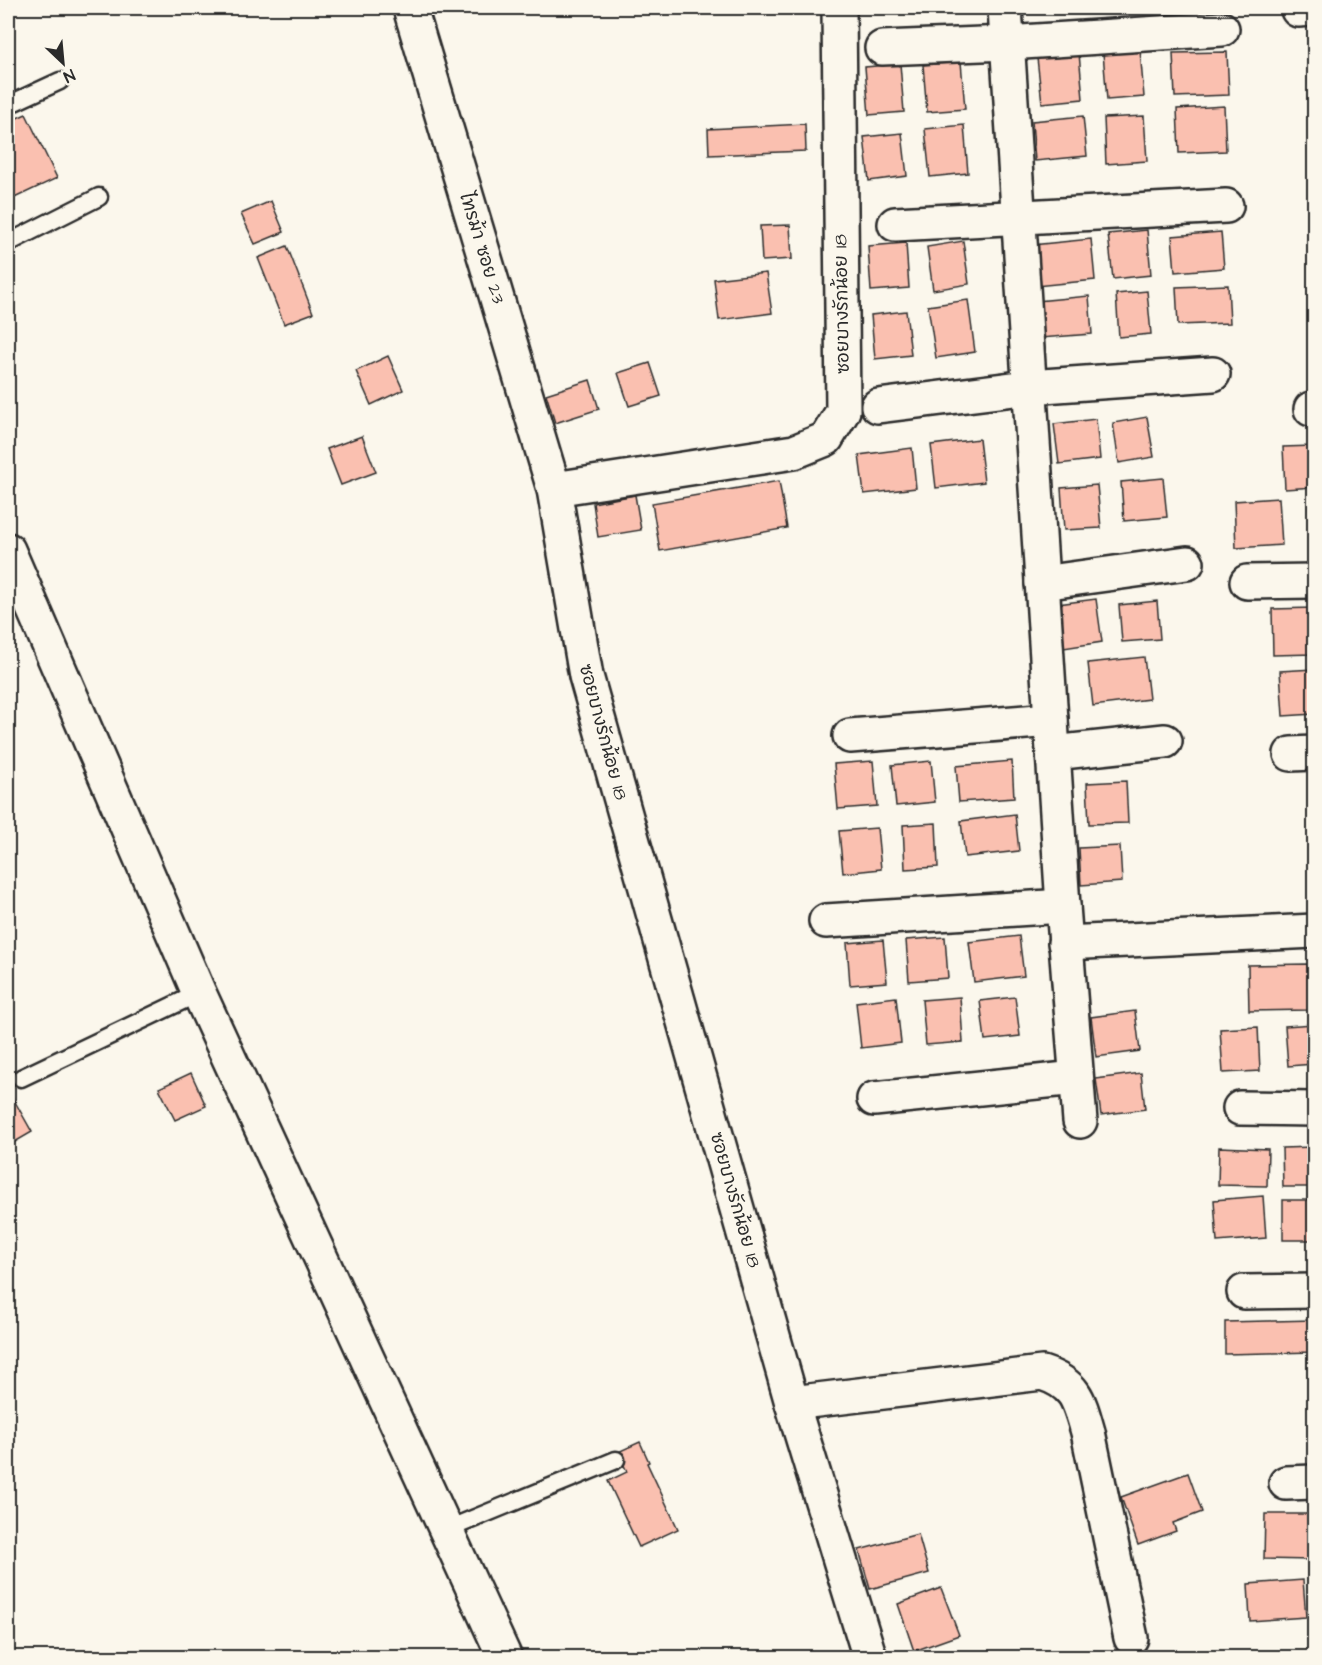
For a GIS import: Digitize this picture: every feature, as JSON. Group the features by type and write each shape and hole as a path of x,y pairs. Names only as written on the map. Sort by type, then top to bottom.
{"street":[{"name":"ไทรม้า ซอย 23","path":"410,8 554,489"},
{"name":"ซอยบางรักน้อย 18","path":"839,8 843,411 826,439 794,452 554,489 586,676 792,1403 870,1658"},
{"path":"1005,8 1065,943 1080,1121"},
{"path":"882,48 1007,43 1222,29"},
{"path":"895,224 1227,206"},
{"path":"878,406 1029,387 1213,374"},
{"path":"8,550 199,993 505,1658"},
{"path":"1042,583 1187,563"},
{"path":"1247,582 1314,581"},
{"path":"850,736 1051,720"},
{"path":"1053,753 1166,741"},
{"path":"826,921 1063,906"},
{"path":"1065,943 1314,931"},
{"path":"874,1099 1076,1078"},
{"path":"1240,1108 1314,1109"},
{"path":"1244,1292 1314,1291"},
{"path":"792,1403 1042,1373 1057,1378 1072,1390 1080,1405 1088,1432 1131,1638"}],"lane":[{"path":"8,105 60,81"},
{"path":"8,243 99,197"},
{"path":"21,1078 199,993"},
{"path":"446,1530 616,1460"}],"building":[{"path":"1308,43 1314,43 1314,85 1309,85"},
{"path":"1140,50 1144,97 1107,100 1103,53"},
{"path":"1227,52 1229,95 1175,97 1173,53"},
{"path":"1079,53 1083,99 1042,103 1037,58"},
{"path":"961,62 965,109 927,112 923,65"},
{"path":"900,64 904,112 869,115 865,67"},
{"path":"1224,106 1226,151 1179,153 1177,109"},
{"path":"26,114 57,178 8,201 8,122"},
{"path":"1083,116 1087,156 1035,161 1032,121"},
{"path":"1144,116 1147,161 1106,164 1104,118"},
{"path":"805,124 806,151 709,155 708,129"},
{"path":"964,125 968,173 930,177 925,129"},
{"path":"902,133 907,176 869,181 864,137"},
{"path":"271,201 284,232 255,244 241,214"},
{"path":"790,225 792,259 762,261 760,226"},
{"path":"1147,230 1151,275 1113,279 1108,234"},
{"path":"1221,232 1224,268 1175,272 1172,236"},
{"path":"1091,239 1095,280 1036,286 1032,245"},
{"path":"963,241 969,284 933,290 927,247"},
{"path":"906,243 909,288 871,291 868,246"},
{"path":"287,246 313,313 284,324 258,258"},
{"path":"766,273 772,313 719,320 714,279"},
{"path":"1228,285 1230,323 1178,325 1176,287"},
{"path":"1147,291 1151,334 1119,337 1116,294"},
{"path":"1089,296 1092,334 1040,338 1037,301"},
{"path":"968,300 975,352 936,358 928,306"},
{"path":"906,311 911,355 875,359 871,315"},
{"path":"388,356 403,390 371,405 356,371"},
{"path":"650,363 661,396 629,406 618,373"},
{"path":"590,380 599,409 555,423 546,394"},
{"path":"1147,417 1154,457 1119,463 1113,423"},
{"path":"1096,419 1100,459 1059,464 1054,424"},
{"path":"362,436 376,472 341,485 327,449"},
{"path":"979,439 984,482 936,488 931,445"},
{"path":"1314,446 1314,487 1285,489 1283,447"},
{"path":"912,448 916,488 864,494 859,455"},
{"path":"1163,478 1167,517 1124,521 1121,482"},
{"path":"779,481 787,528 660,551 652,503"},
{"path":"1097,485 1101,528 1064,530 1061,488"},
{"path":"635,495 641,530 598,537 593,503"},
{"path":"1279,498 1282,545 1236,548 1234,501"},
{"path":"1314,505 1314,547 1313,547 1309,506"},
{"path":"1096,599 1102,642 1064,648 1058,604"},
{"path":"1157,601 1160,639 1122,642 1119,605"},
{"path":"1314,608 1314,654 1273,655 1272,609"},
{"path":"1144,657 1149,699 1093,706 1088,663"},
{"path":"1314,669 1314,714 1283,716 1280,671"},
{"path":"873,761 877,806 838,809 834,764"},
{"path":"931,761 935,802 896,806 892,765"},
{"path":"1012,761 1014,798 959,802 956,766"},
{"path":"1126,781 1128,823 1089,824 1087,783"},
{"path":"1015,814 1019,851 965,857 961,821"},
{"path":"936,823 938,867 905,869 903,825"},
{"path":"877,828 881,869 843,873 839,831"},
{"path":"1120,846 1122,882 1081,885 1079,848"},
{"path":"1019,936 1024,976 974,982 969,942"},
{"path":"945,937 948,978 909,981 906,940"},
{"path":"883,940 887,982 850,985 847,943"},
{"path":"1308,964 1309,1010 1249,1011 1248,965"},
{"path":"896,997 901,1043 861,1048 856,1002"},
{"path":"960,997 963,1042 926,1045 922,1000"},
{"path":"1015,997 1020,1036 985,1040 980,1001"},
{"path":"1135,1011 1140,1051 1096,1057 1091,1017"},
{"path":"1314,1024 1314,1064 1288,1066 1285,1026"},
{"path":"1258,1027 1260,1071 1223,1073 1220,1029"},
{"path":"191,1073 206,1106 175,1120 159,1088"},
{"path":"1141,1073 1145,1109 1101,1115 1096,1079"},
{"path":"10,1093 32,1132 8,1146 8,1094"},
{"path":"1219,1147 1268,1149 1267,1186 1218,1185"},
{"path":"1314,1147 1314,1187 1283,1187 1282,1148"},
{"path":"1263,1196 1266,1238 1217,1242 1214,1200"},
{"path":"1283,1200 1314,1200 1314,1240 1283,1240"},
{"path":"1314,1320 1314,1352 1225,1354 1225,1322"},
{"path":"640,1442 649,1462 647,1463 678,1529 639,1547 608,1481 627,1472 618,1452"},
{"path":"1188,1473 1202,1512 1173,1523 1176,1531 1138,1545 1121,1497"},
{"path":"1265,1514 1313,1514 1311,1560 1264,1559"},
{"path":"918,1534 929,1573 870,1589 859,1550"},
{"path":"1303,1580 1306,1617 1250,1621 1248,1584"},
{"path":"941,1588 959,1635 914,1651 898,1604"},
{"path":"945,1650 947,1658 918,1658"}]}
